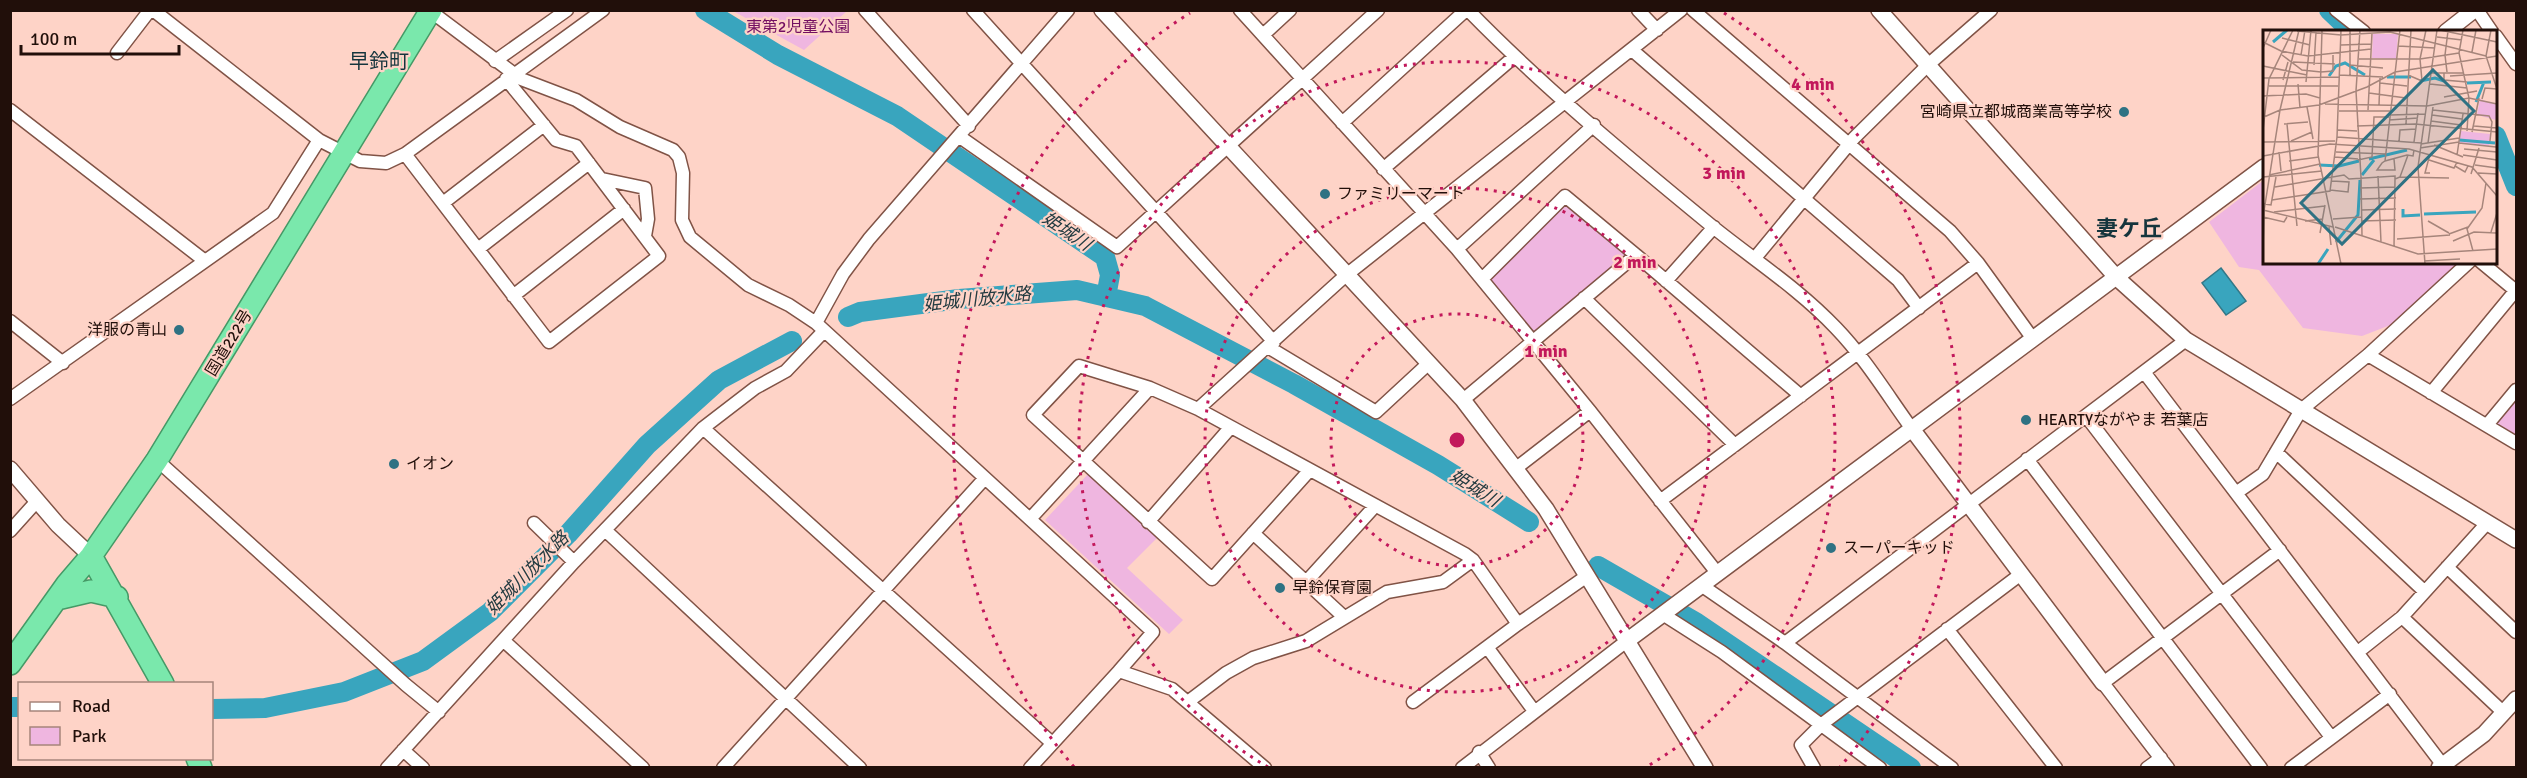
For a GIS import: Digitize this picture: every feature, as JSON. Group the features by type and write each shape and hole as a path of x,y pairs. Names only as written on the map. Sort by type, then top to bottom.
{"highway":[{"name":"国道222号","path":"10,664 91,556 157,460 430,11"},
{"path":"91,556 117,597 163,682"},
{"path":"57,599 91,591 117,597"}],"street":[{"path":"117,53 151,10 319,140 360,161 386,163 405,154 603,10"},
{"path":"495,61 567,10"},
{"path":"865,10 969,126"},
{"path":"973,10 1155,211 1271,344 1376,412 1429,363"},
{"path":"387,768 504,641 570,558 604,530 703,428 755,388 786,371 820,327 854,259 1068,10"},
{"path":"1102,10 1345,276 1463,400 1546,510 1628,640 1701,766"},
{"path":"1240,10 1457,249 1590,411 1718,574"},
{"path":"1263,35 1290,10"},
{"path":"956,141 1117,247 1378,10"},
{"path":"1342,123 1467,10 1514,57 1565,101 1714,227 1815,307 1857,354 2164,763 2147,768"},
{"path":"1638,10 1657,30"},
{"path":"1198,409 1345,276 1681,10"},
{"path":"1693,10 1950,231 1978,263 2033,339"},
{"path":"1879,10 2117,278 2186,340 2517,540"},
{"path":"1755,258 1806,200 1850,144 1929,64 1991,10"},
{"path":"2337,10 2362,30"},
{"path":"2449,30 2475,10 2490,30"},
{"path":"405,154 549,342 659,256 576,146 556,140 510,76 495,61 430,11"},
{"path":"2497,37 2517,64"},
{"path":"1632,50 1898,280 1919,308"},
{"path":"1383,169 1514,57"},
{"path":"510,76 576,100 620,127 673,150 679,158 683,173 682,220 690,237 748,285 789,305 820,327 1153,632 1030,768"},
{"path":"10,110 206,261"},
{"path":"442,202 544,125"},
{"path":"1457,249 1594,125"},
{"path":"10,399 273,213 319,140"},
{"path":"478,249 589,163"},
{"path":"1462,768 1479,752 1700,586 2263,168"},
{"path":"602,179 645,188 648,219 645,236"},
{"path":"1482,279 1565,196 1801,396"},
{"path":"513,296 624,209"},
{"path":"1666,281 1714,227"},
{"path":"1463,400 1636,255"},
{"path":"1660,501 1978,263"},
{"path":"2236,493 2263,474 2301,410 2368,355 2467,264"},
{"path":"2431,393 2516,291 2483,264"},
{"path":"1584,298 1735,445"},
{"path":"10,321 63,363"},
{"path":"1785,643 2186,340"},
{"path":"2368,355 2517,443"},
{"path":"1309,471 1212,579 1033,415 1079,366 1150,388 1198,409 1473,560 1518,624"},
{"path":"2144,372 2390,694 2442,767 2484,734 2517,699"},
{"path":"1030,519 1150,388"},
{"path":"2487,425 2517,390"},
{"path":"1515,469 1590,411"},
{"path":"2086,416 2331,737"},
{"path":"703,428 1052,743"},
{"path":"1148,522 1230,428"},
{"path":"2276,452 2424,591"},
{"path":"2028,459 2261,768"},
{"path":"157,460 406,685 440,711"},
{"path":"10,470 58,525 91,556"},
{"path":"723,768 985,478"},
{"path":"10,531 37,501"},
{"path":"1306,582 1375,506"},
{"path":"2358,652 2402,617 2488,522"},
{"path":"534,523 570,558"},
{"path":"604,530 860,768"},
{"path":"1253,533 1344,617"},
{"path":"2103,683 2280,550"},
{"path":"1189,701 1226,673 1253,658 1306,641 1387,592 1443,582 1473,560"},
{"path":"2447,567 2517,632"},
{"path":"1814,768 1801,745 1822,724 2021,574"},
{"path":"1413,702 1587,576"},
{"path":"1700,586 1785,643 1952,768"},
{"path":"1667,612 1880,768"},
{"path":"2402,617 2504,713"},
{"path":"1947,630 2056,768"},
{"path":"504,641 643,768"},
{"path":"1487,647 1534,711"},
{"path":"1119,670 1172,689 1189,701 1265,768"},
{"path":"2291,768 2390,694"},
{"path":"403,750 423,768"},
{"path":"1479,752 1489,768"}],"green space":[{"name":"東第2児童公園","path":"733,11 847,11 804,50"},
{"path":"2263,181 2263,264 2459,264 2393,324 2362,336 2303,328 2259,270 2239,267 2209,222"},
{"path":"1564,204 1626,256 1534,334 1488,279"},
{"path":"2516,398 2516,437 2495,424"},
{"path":"1089,473 1158,537 1127,568 1183,620 1169,634 1045,520"}],"water":[{"path":"2221,268 2246,301 2226,315 2202,283"}],"waterway":[{"name":"姫城川","path":"705,10 778,55 897,116 1105,257 1110,275 1106,297"},
{"path":"2329,10 2350,30"},
{"path":"2497,138 2516,186"},
{"name":"姫城川","path":"848,317 860,312 959,299 1077,290 1145,306 1294,384 1438,465 1529,522"},
{"name":"姫城川放水路","path":"213,709 265,708 344,692 423,661 490,612 568,534 647,445 719,380 792,341"},
{"name":"姫城川","path":"1598,566 1697,623 1911,768"},
{"name":"姫城川放水路","path":"10,707 18,707"}],"place":[{"name":"宮崎県立都城商業高等学校","path":"2124,112"},
{"name":"ファミリーマート","path":"1325,194"},
{"name":"洋服の青山","path":"179,330"},
{"name":"HEARTYながやま 若葉店","path":"2026,420"},
{"name":"イオン","path":"394,464"},
{"name":"スーパーキッド","path":"1831,548"},
{"name":"早鈴保育園","path":"1280,588"}],"district":[{"name":"早鈴町","path":"379,61"},
{"name":"妻ケ丘","path":"2129,228"}]}
